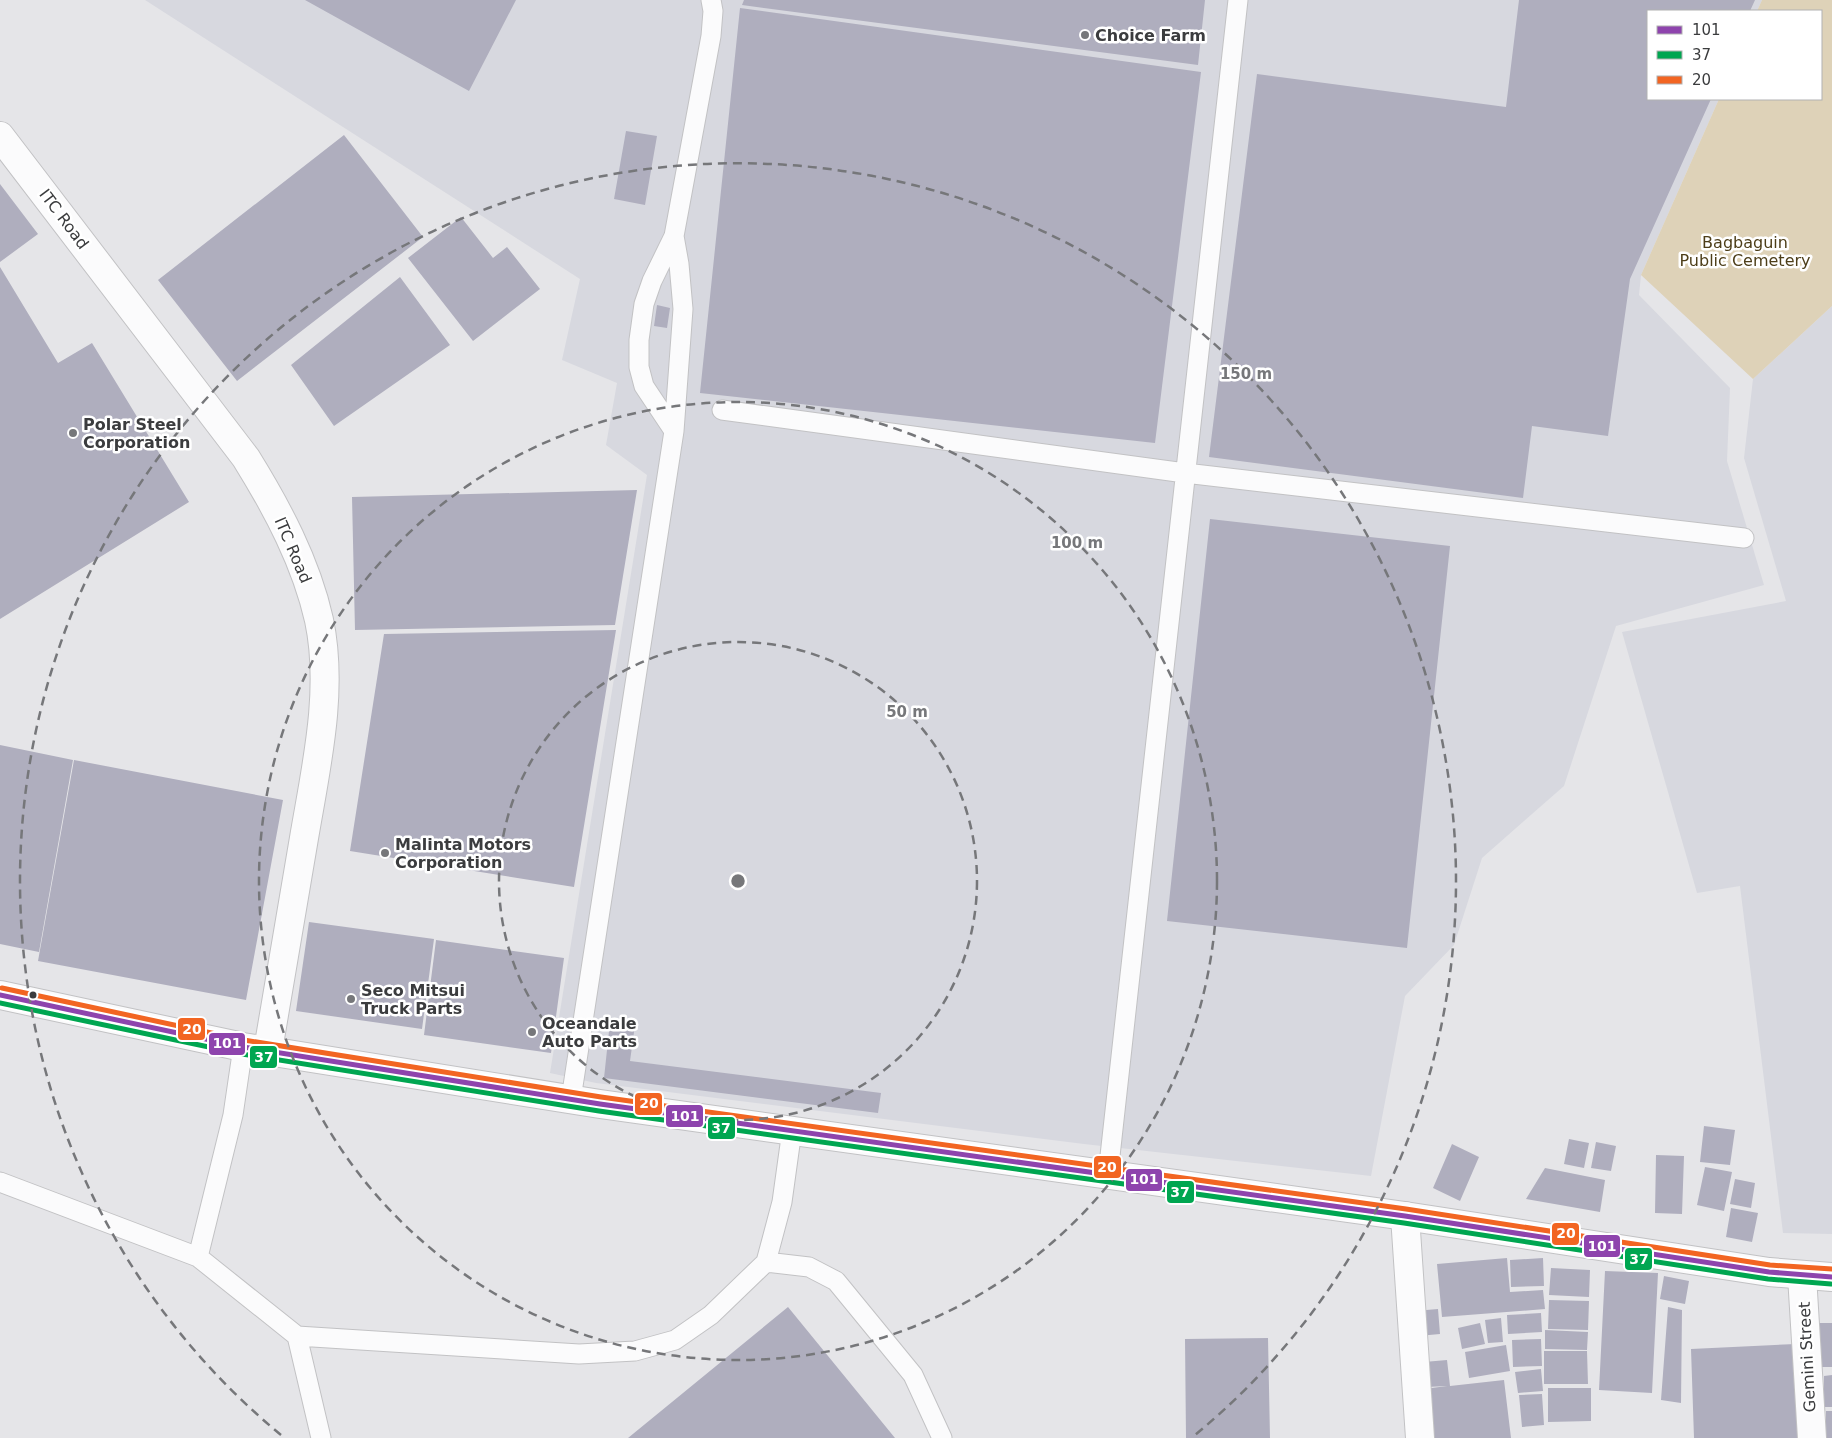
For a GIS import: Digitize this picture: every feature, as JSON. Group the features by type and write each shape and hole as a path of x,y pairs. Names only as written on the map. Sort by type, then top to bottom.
{"main road":[{"name":"ITC Road","path":"0,136 246,458 268,493 300,560 319,620 325,675 319,751 255,1049"},
{"path":"0,995 255,1049 571,1099 1404,1216 1802,1276 1832,1277"},
{"path":"1404,1216 1420,1438"},
{"name":"Gemini Street","path":"1802,1276 1812,1438"}],"lane":[{"path":"674,430 644,386 639,367 639,340 644,304 652,281 674,236 711,36 713,11 711,0"},
{"path":"1108,1174 1238,0"},
{"path":"571,1099 674,430 683,309 679,264 674,236"},
{"path":"722,410 1185,473 1744,538"},
{"path":"198,1257 233,1114 255,1049"},
{"path":"0,1182 198,1257 297,1336 579,1354 635,1351 675,1340 711,1315 766,1262 782,1202 792,1130"},
{"path":"766,1262 809,1267 836,1281 913,1375 942,1438"},
{"path":"297,1336 321,1438"}],"shaded area":[{"path":"145,0 1762,0 1757,10 1647,10 1647,100 1719,100 1641,275 1639,295 1730,388 1727,461 1764,585 1616,626 1564,786 1482,858 1454,945 1405,996 1371,1176 1084,1144 596,1083 550,1073 647,475 606,445 617,383 562,360 580,279"},
{"path":"1832,306 1832,1234 1783,1233 1740,886 1697,893 1622,632 1786,601 1744,458 1753,379"}],"green space":[{"name":"Bagbaguin Public Cemetery","path":"1762,0 1832,0 1832,306 1753,379 1641,275 1719,100 1822,100 1822,10 1757,10"}],"building":[{"path":"305,0 516,0 469,91"},
{"name":"Choice Farm","path":"744,0 1205,0 1198,65 742,5"},
{"path":"1519,0 1755,0 1750,10 1647,10 1647,100 1711,100 1630,279 1608,436 1532,426 1523,498 1209,457 1257,74 1506,107"},
{"path":"740,8 1201,72 1155,443 700,393"},
{"path":"626,131 657,136 645,205 614,199"},
{"path":"344,135 423,237 237,381 158,280"},
{"path":"0,184 38,234 0,262"},
{"path":"461,217 493,258 507,247 540,289 473,341 408,258"},
{"name":"Polar Steel Corporation","path":"0,267 58,363 92,343 189,502 0,619"},
{"path":"400,277 450,345 334,426 291,365"},
{"path":"657,305 670,308 667,328 654,326"},
{"path":"637,490 615,625 355,630 352,497"},
{"path":"1210,519 1450,546 1407,948 1167,921"},
{"path":"616,630 574,887 350,851 384,634"},
{"path":"0,745 73,760 39,952 0,944"},
{"path":"74,760 283,800 246,1000 38,961"},
{"path":"309,922 434,939 422,1029 296,1011"},
{"path":"436,940 564,958 551,1053 424,1035"},
{"path":"610,1022 635,1025 630,1061 881,1093 878,1113 604,1078"},
{"path":"1704,1126 1735,1130 1730,1165 1700,1162"},
{"path":"1569,1139 1589,1143 1584,1168 1564,1164"},
{"path":"1596,1142 1616,1146 1611,1171 1591,1168"},
{"path":"1452,1144 1479,1157 1460,1201 1433,1188"},
{"path":"1656,1155 1684,1156 1682,1214 1655,1213"},
{"path":"1705,1167 1732,1172 1724,1211 1697,1205"},
{"path":"1545,1168 1605,1180 1600,1212 1526,1199"},
{"path":"1735,1179 1755,1183 1751,1208 1730,1204"},
{"path":"1731,1208 1758,1213 1752,1242 1726,1237"},
{"path":"1507,1258 1510,1292 1543,1290 1545,1309 1442,1317 1437,1264"},
{"path":"1543,1258 1544,1286 1511,1287 1510,1260"},
{"path":"1551,1268 1590,1270 1589,1297 1549,1295"},
{"path":"1605,1271 1658,1273 1652,1393 1599,1390"},
{"path":"1664,1276 1689,1281 1685,1304 1660,1299"},
{"path":"1549,1300 1589,1301 1588,1330 1548,1329"},
{"path":"788,1307 895,1438 628,1438"},
{"path":"1668,1307 1682,1310 1681,1403 1661,1400"},
{"path":"1438,1309 1440,1334 1418,1336 1415,1311"},
{"path":"1541,1313 1542,1332 1508,1334 1507,1315"},
{"path":"1501,1318 1503,1342 1488,1343 1485,1320"},
{"path":"1480,1323 1485,1344 1462,1349 1458,1328"},
{"path":"1817,1323 1832,1323 1832,1367 1817,1367"},
{"path":"1545,1330 1588,1332 1587,1350 1545,1349"},
{"path":"1268,1338 1270,1438 1186,1438 1185,1339"},
{"path":"1541,1339 1542,1366 1513,1367 1512,1340"},
{"path":"1796,1344 1801,1438 1694,1438 1691,1349"},
{"path":"1506,1345 1510,1371 1469,1378 1465,1352"},
{"path":"1544,1351 1587,1351 1588,1384 1544,1384"},
{"path":"1447,1360 1450,1386 1504,1380 1511,1438 1429,1438 1424,1389 1447,1386 1427,1387 1424,1362"},
{"path":"1541,1369 1543,1391 1518,1393 1515,1372"},
{"path":"1832,1375 1832,1407 1824,1407 1824,1376"},
{"path":"1548,1388 1591,1388 1591,1421 1548,1422"},
{"path":"1542,1394 1544,1425 1522,1427 1519,1395"},
{"path":"1826,1411 1832,1411 1832,1438 1826,1438"}],"transit line":[{"name":"20","path":"2,988 244,1040 601,1097 1406,1209 1770,1265 1832,1269"},
{"name":"101","path":"0,995 243,1047 600,1104 1405,1216 1769,1272 1832,1277"},
{"name":"37","path":"0,1003 242,1054 599,1111 1404,1223 1768,1279 1831,1284"}],"place":[{"name":"Choice Farm","path":"1085,35"},
{"name":"Polar Steel Corporation","path":"73,433"},
{"name":"Malinta Motors Corporation","path":"385,853"},
{"name":"Seco Mitsui Truck Parts","path":"351,999"},
{"name":"Oceandale Auto Parts","path":"532,1032"}]}
